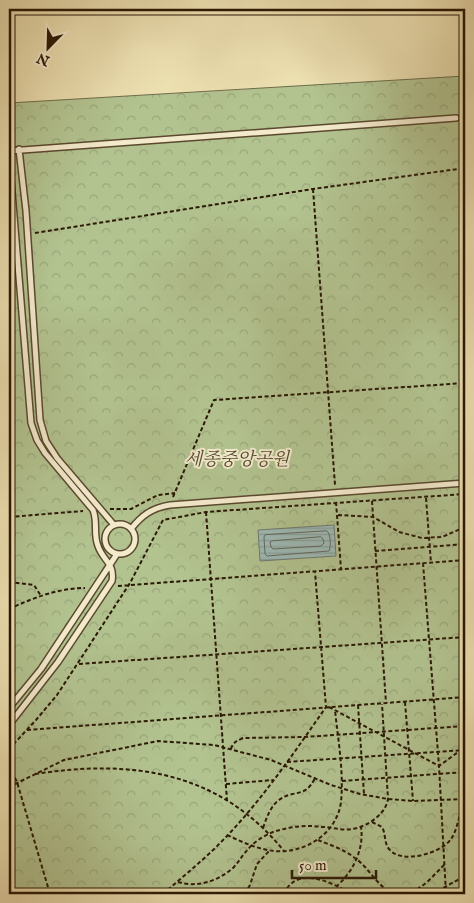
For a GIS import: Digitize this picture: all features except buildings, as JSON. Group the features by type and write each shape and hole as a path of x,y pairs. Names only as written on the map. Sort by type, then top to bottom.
{"lane":[{"path":"9,151 456,118"},
{"path":"19,149 28,234 39,412 42,427 46,441 57,458 114,524"},
{"path":"9,156 31,423 37,440 45,453 93,510 97,519 97,545 113,572 112,581 58,662 9,725"},
{"path":"131,528 143,515 158,507 170,505 465,483"},
{"path":"114,524 125,524 131,528 135,536 134,546 126,553 117,554 108,549 104,541 106,531 114,524"},
{"path":"9,708 41,669 117,554"}],"path":[{"path":"28,234 314,189 465,168"},
{"path":"314,189 341,569"},
{"path":"9,749 57,695 128,586 170,505 214,400 465,383"},
{"path":"163,520 206,512 465,494"},
{"path":"426,497 431,563"},
{"path":"372,500 386,703"},
{"path":"206,512 227,801"},
{"path":"337,514 373,517 409,536 429,538 450,535 465,527"},
{"path":"375,551 465,544"},
{"path":"108,587 465,560"},
{"path":"423,563 439,766 446,894"},
{"path":"163,894 212,851 246,814 328,707 315,571"},
{"path":"9,582 34,585 42,596"},
{"path":"9,609 42,596 77,588 96,588"},
{"path":"78,664 465,637"},
{"path":"27,730 464,697 465,738"},
{"path":"405,702 413,800"},
{"path":"178,882 195,885 217,878 235,865 251,845 280,830 296,826 343,830 361,827 383,811 388,804 388,799 382,704"},
{"path":"358,705 364,794"},
{"path":"328,707 409,752"},
{"path":"227,835 251,845 270,850 284,851 295,850 317,840 331,828 339,812 342,788 335,710"},
{"path":"231,749 236,741 243,738 306,737 465,726"},
{"path":"9,787 64,760 158,742 214,745 231,749 271,760 342,788 388,799 465,799 453,837 447,845 423,855 408,858 388,849 382,827 371,821"},
{"path":"439,766 465,748"},
{"path":"287,762 409,752 461,750"},
{"path":"414,753 439,766"},
{"path":"9,766 17,782 50,894"},
{"path":"33,774 79,768 137,769 191,782 227,801 246,814 270,834 284,851"},
{"path":"342,781 465,772"},
{"path":"263,828 269,811 279,800 304,792 310,788 315,778"},
{"path":"226,784 273,780"},
{"path":"325,894 345,878 357,859 362,840 361,827"},
{"path":"317,840 357,859 386,890 396,894"},
{"path":"245,894 257,864 270,850"},
{"path":"405,894 425,884 444,865"},
{"path":"432,894 465,876"},
{"path":"284,894 289,885 295,880 304,878 318,879 352,894"},
{"path":"338,894 341,888"}],"green space":[{"name":"세종중앙공원","path":"465,76 465,894 9,894 9,103"}],"water":[{"path":"334,525 336,556 260,561 258,530"}]}
